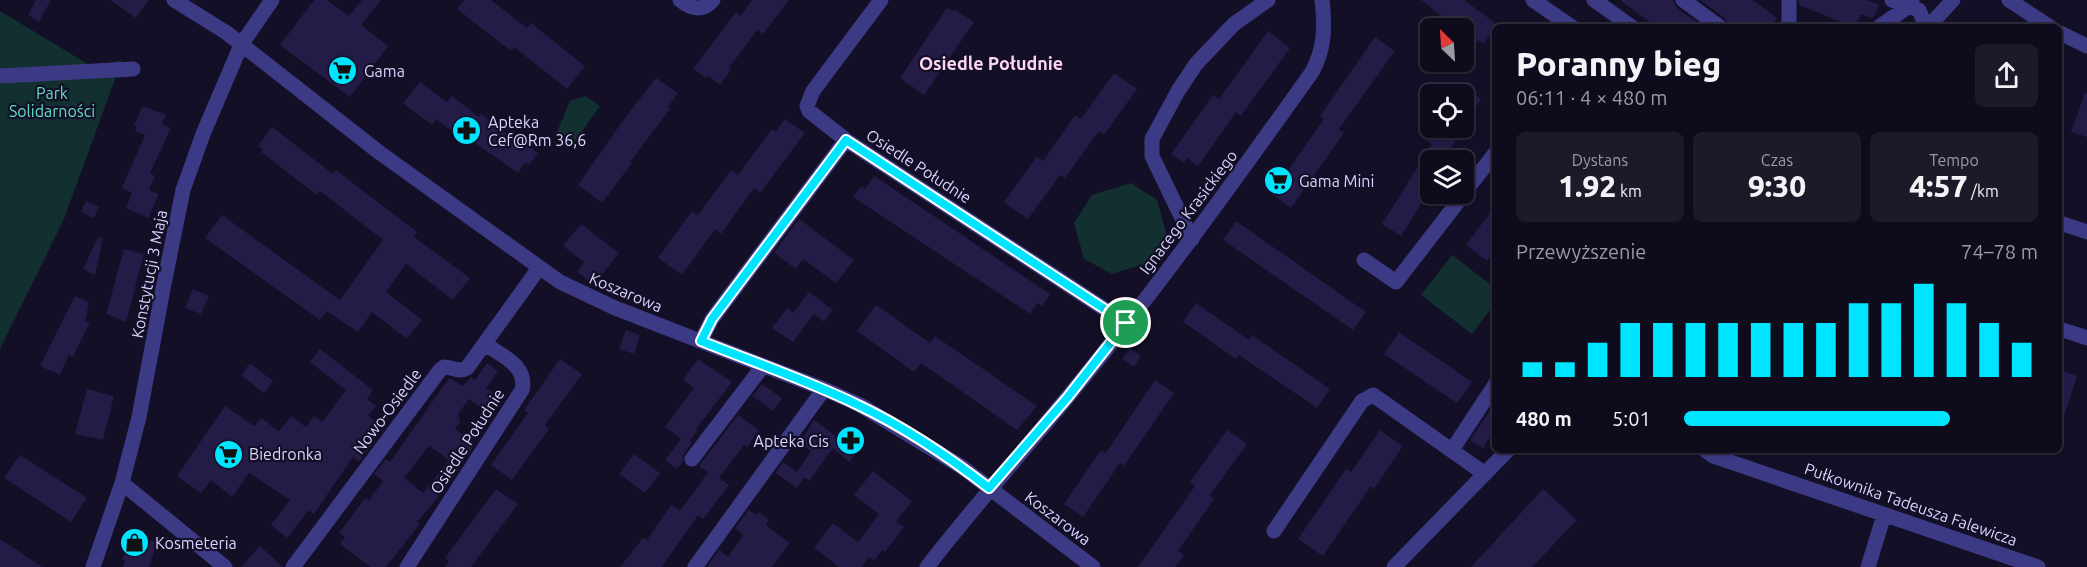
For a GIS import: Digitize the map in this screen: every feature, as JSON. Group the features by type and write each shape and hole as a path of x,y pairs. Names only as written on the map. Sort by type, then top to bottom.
{"street":[{"name":"Koszarowa","path":"174,0 241,45 380,153 539,268 589,297 860,405 962,467 1093,567"},
{"name":"Konstytucji 3 Maja","path":"93,567 122,483 150,369 183,190 202,134 241,45 272,0"},
{"path":"680,0 690,8 696,9 713,0"},
{"name":"Osiedle Południe","path":"881,0 809,99 808,111 846,140 1126,323"},
{"path":"1192,239 1152,156 1152,140 1178,91 1196,64 1234,24 1268,0"},
{"name":"Ignacego Krasickiego","path":"927,567 989,488 1067,398 1192,239 1318,60 1324,42 1322,0"},
{"path":"1594,0 1628,24"},
{"path":"1683,0 1716,24"},
{"path":"1774,0 1789,5 1790,24"},
{"path":"1892,0 1911,3 1918,10 1925,24"},
{"path":"1930,24 1953,0"},
{"path":"2009,0 2045,24"},
{"path":"1536,1 1568,24"},
{"path":"1883,24 1911,3"},
{"path":"2062,34 2087,45"},
{"path":"0,76 133,69"},
{"path":"701,341 712,319 846,140"},
{"path":"1474,180 1492,157"},
{"path":"1364,260 1396,282 1456,204"},
{"path":"2062,228 2087,232"},
{"name":"Nowo-Osiedle","path":"293,567 441,370 444,367 463,370 485,344 539,268"},
{"path":"2062,330 2087,338"},
{"name":"Osiedle Południe","path":"407,567 522,390 523,373 485,344"},
{"path":"693,459 763,366"},
{"path":"695,567 824,389"},
{"path":"1452,450 1492,389"},
{"path":"1274,531 1362,401 1368,396 1373,395 1485,474"},
{"path":"1394,567 1505,453"},
{"name":"Pułkownika Tadeusza Falewicza","path":"1709,453 2038,567"},
{"path":"122,483 225,567"},
{"path":"1868,567 1884,515"}],"green space":[{"name":"Park Solidarności","path":"0,11 91,66 122,60 64,219 0,349"},
{"path":"585,96 600,106 573,144 557,132 570,101"},
{"path":"1131,183 1157,200 1167,236 1150,262 1112,274 1084,259 1074,223 1092,195"},
{"path":"1452,255 1492,286 1492,307 1472,334 1421,295"}],"building":[{"path":"36,0 51,0 39,22 28,15"},
{"path":"110,0 149,0 136,18"},
{"name":"Gama","path":"314,0 327,0 349,16 362,0 381,0 361,25 388,46 350,97 280,45"},
{"path":"464,0 491,0 527,28 531,23 585,66 567,89 514,47 511,51 457,9"},
{"path":"752,0 789,0 763,34 757,30 729,68 731,70 720,85 693,69 736,12 741,16"},
{"path":"1421,0 1464,0 1497,24 1492,24 1492,33 1483,44 1479,40 1476,43 1474,42 1474,18 1444,18"},
{"path":"1620,0 1673,0 1677,8 1699,24 1653,24"},
{"path":"1700,0 1753,0 1777,18 1773,24 1728,24 1726,19"},
{"path":"1799,0 1867,0 1879,5 1873,18 1861,14 1856,24 1846,24 1799,5"},
{"path":"947,8 953,11 954,9 974,22 924,95 900,78"},
{"path":"1268,31 1290,48 1241,116 1236,112 1198,166 1187,158 1184,163 1171,154 1213,95 1219,99"},
{"path":"1375,37 1395,51 1339,129 1344,133 1291,208 1264,188 1270,181 1265,177 1289,169 1324,119 1320,116"},
{"path":"1114,73 1137,89 1104,135 1099,131 1065,178 1060,175 1028,219 1004,202 1037,156 1043,161 1075,115 1081,119"},
{"path":"656,78 678,93 668,107 670,109 602,203 578,185"},
{"path":"420,82 447,102 452,96 479,117 481,114 508,135 510,132 538,153 529,165 525,162 518,173 465,136 463,139 436,119 432,125 403,103"},
{"path":"2085,93 2087,93 2087,137 2071,132"},
{"path":"1474,94 1481,99 1474,111"},
{"path":"143,106 166,115 162,124 171,128 150,173 155,176 149,190 159,194 148,218 126,208 132,193 122,188 145,135 135,131 137,126 134,125"},
{"path":"785,119 805,133 760,193 754,188 721,234 715,229 682,275 658,258 692,211 698,215 731,170 738,175 772,129 775,132"},
{"path":"272,127 333,174 336,170 417,232 414,237 470,278 453,300 406,264 386,292 422,320 407,339 372,312 358,332 327,311 320,320 205,238 222,215 340,300 383,240 320,191 317,195 261,152 263,149 258,146"},
{"path":"1429,138 1457,138 1450,150 1428,150 1432,144 1427,141"},
{"path":"1420,163 1421,204 1401,236 1382,224"},
{"path":"874,176 1050,294 1042,306 1037,303 1030,314 853,197 861,186 865,189"},
{"path":"86,201 99,207 94,218 81,212"},
{"path":"1492,210 1492,254 1487,261 1466,245"},
{"path":"799,219 854,260 836,283 803,259 796,269 774,253"},
{"path":"1236,221 1366,312 1353,330 1223,240"},
{"path":"581,224 619,253 594,285 577,272 584,262 563,246"},
{"path":"98,237 103,238 95,275 83,269"},
{"path":"124,249 144,254 126,322 106,314"},
{"path":"193,289 209,296 201,314 185,308"},
{"path":"809,292 833,310 824,322 814,314 793,342 772,328 787,308 793,313"},
{"path":"75,296 89,303 85,321 90,322 73,357 69,355 60,375 40,366"},
{"path":"1196,303 1249,340 1252,335 1330,389 1317,408 1239,355 1236,359 1183,322"},
{"path":"876,305 930,343 935,336 1037,406 1017,430 921,363 914,372 857,331"},
{"path":"626,330 640,335 634,354 619,349"},
{"path":"1399,332 1472,382 1457,403 1384,354"},
{"path":"1130,348 1141,356 1134,367 1122,359"},
{"path":"320,349 373,390 367,399 376,406 368,416 376,421 362,439 371,446 359,462 353,457 314,514 309,510 287,538 271,525 290,500 249,473 232,497 211,480 201,493 177,476 225,406 254,426 261,418 279,431 291,416 306,427 314,416 322,422 346,390 310,362"},
{"path":"560,359 582,374 545,425 549,429 512,480 491,465 528,413 524,410"},
{"path":"698,359 732,382 696,429 698,430 690,441 692,443 684,454 683,462 677,469 665,460 681,439 665,427 694,388 683,380"},
{"path":"250,363 273,381 264,393 241,375"},
{"path":"487,363 498,371 486,388 497,396 486,411 469,399 458,414 460,423 455,429 475,444 449,484 417,522 420,524 386,567 370,567 340,544 345,537 339,533 365,498 369,500 383,481 374,474 386,459 390,462 449,378 463,386 471,377 475,380","holes":["429,446 449,460 423,493 404,478"]},
{"path":"2062,371 2077,376 2062,422"},
{"path":"1155,380 1174,393 1124,466 1120,463 1083,517 1064,504 1101,450 1106,453"},
{"path":"762,384 782,398 773,411 752,396"},
{"path":"87,389 114,396 103,440 75,434"},
{"path":"1492,408 1492,434 1483,448 1470,440"},
{"path":"738,415 759,430 747,447 744,445 719,478 729,485 703,519 698,515 662,567 620,567 643,538 647,540 671,505 680,511 708,472 699,466"},
{"path":"814,420 837,437 846,427 865,442 849,462 833,448 809,481 797,472 811,451 800,443"},
{"path":"1227,430 1247,444 1210,495 1214,499 1178,551 1184,555 1175,567 1138,567 1195,486 1190,482"},
{"path":"1380,430 1403,446 1374,489 1371,486 1323,556 1298,539 1346,469 1351,472"},
{"path":"634,454 660,473 645,493 619,474"},
{"path":"20,455 87,498 71,522 4,478"},
{"path":"783,462 804,477 797,488 775,473"},
{"path":"873,471 912,501 896,522 904,527 885,552 882,550 874,561 869,557 862,567 839,567 814,548 833,523 858,542 879,514 854,495"},
{"path":"496,489 518,504 471,567 445,567 449,561 445,558"},
{"path":"1543,489 1577,520 1532,567 1471,567"},
{"path":"749,510 756,515 758,512 769,520 766,523 769,528 790,543 772,567 707,567 719,550 728,557 743,535 735,528"},
{"path":"132,534 157,543 149,567 123,567 125,561 122,560"},
{"path":"0,539 42,567 0,567"},
{"path":"260,546 283,567 241,567"}],"place":[{"name":"Gama","path":"343,71"},
{"name":"Apteka Cef@Rm 36,6","path":"467,131"},
{"name":"Gama Mini","path":"1278,181"},
{"name":"Apteka Cis","path":"850,441"},
{"name":"Biedronka","path":"228,454"},
{"name":"Kosmeteria","path":"134,543"}],"district":[{"name":"Osiedle Południe","path":"991,64"}],"route":[{"path":"846,140 1126,323 1067,398 989,488 962,467 860,405 701,341 712,319 846,140"}]}
